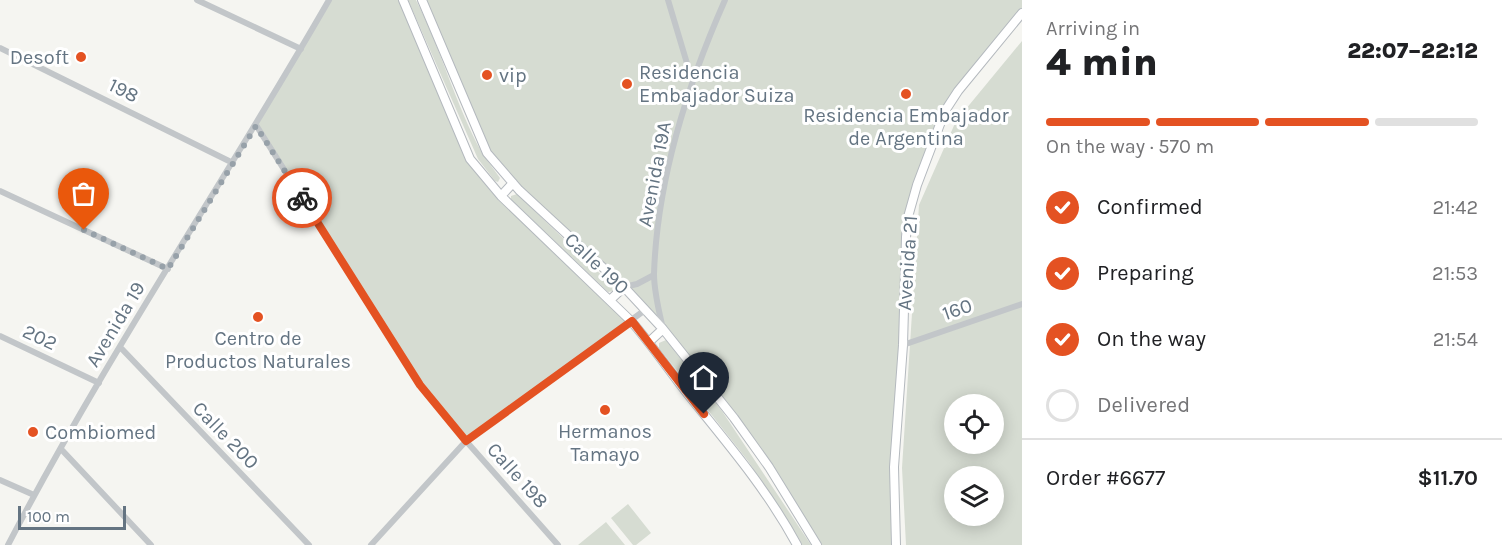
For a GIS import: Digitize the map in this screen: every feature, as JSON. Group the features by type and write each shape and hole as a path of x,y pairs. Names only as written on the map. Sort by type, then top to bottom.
{"main road":[{"name":"Calle 190","path":"403,0 470,159 501,196 632,321 746,466 797,545"},
{"name":"Calle 190","path":"422,0 487,153 513,183 624,287 663,329 734,417 769,467 817,545"},
{"name":"Avenida 21","path":"896,545 894,467 903,345 908,217 924,164 945,111 958,91 1022,13"},
{"path":"501,196 513,183"},
{"path":"610,300 624,287"},
{"path":"649,342 663,329"}],"street":[{"path":"197,0 301,48"},
{"name":"Avenida 19","path":"8,545 34,495 99,383 256,126 329,0"},
{"path":"668,0 692,80"},
{"name":"Avenida 19A","path":"663,329 654,275 659,217 671,158 692,80 724,0"},
{"name":"198","path":"0,48 233,163"},
{"name":"Calle 198","path":"256,126 420,385 558,545"},
{"path":"0,191 168,269"},
{"path":"624,287 637,284 654,275"},
{"name":"160","path":"903,345 1022,304"},
{"path":"371,545 466,441 645,310"},
{"name":"202","path":"0,336 99,383"},
{"name":"Calle 200","path":"120,348 309,545"},
{"path":"61,449 151,545"},
{"path":"0,480 34,495"}],"shaded area":[{"path":"329,0 403,0 470,159 631,321 466,441 420,385 256,125"},
{"path":"408,0 416,0 472,133 500,178 498,182 478,159"},
{"path":"422,0 1022,0 1022,13 945,111 908,217 894,467 896,545 817,545 769,467 663,329 487,153"},
{"path":"1022,41 1022,545 906,545 902,468 919,205 956,121"},
{"path":"517,194 615,288 614,291 608,292 511,199 511,196"},
{"path":"666,340 722,411 811,545 802,545 748,461 659,348 659,343"},
{"path":"628,504 651,533 636,545 633,545 611,518"},
{"path":"606,522 625,545 578,545"}],"way so far":[{"path":"84,230 168,269 256,126 302,198"}],"place":[{"name":"Desoft","path":"81,57"},
{"name":"vip","path":"487,75"},
{"name":"Residencia Embajador Suiza","path":"627,84"},
{"name":"Residencia Embajador de Argentina","path":"906,94"},
{"name":"Centro de Productos Naturales","path":"258,317"},
{"name":"Hermanos Tamayo","path":"605,410"},
{"name":"Combiomed","path":"33,432"}],"route":[{"path":"302,198 420,385 466,441 632,321 704,414"}]}
